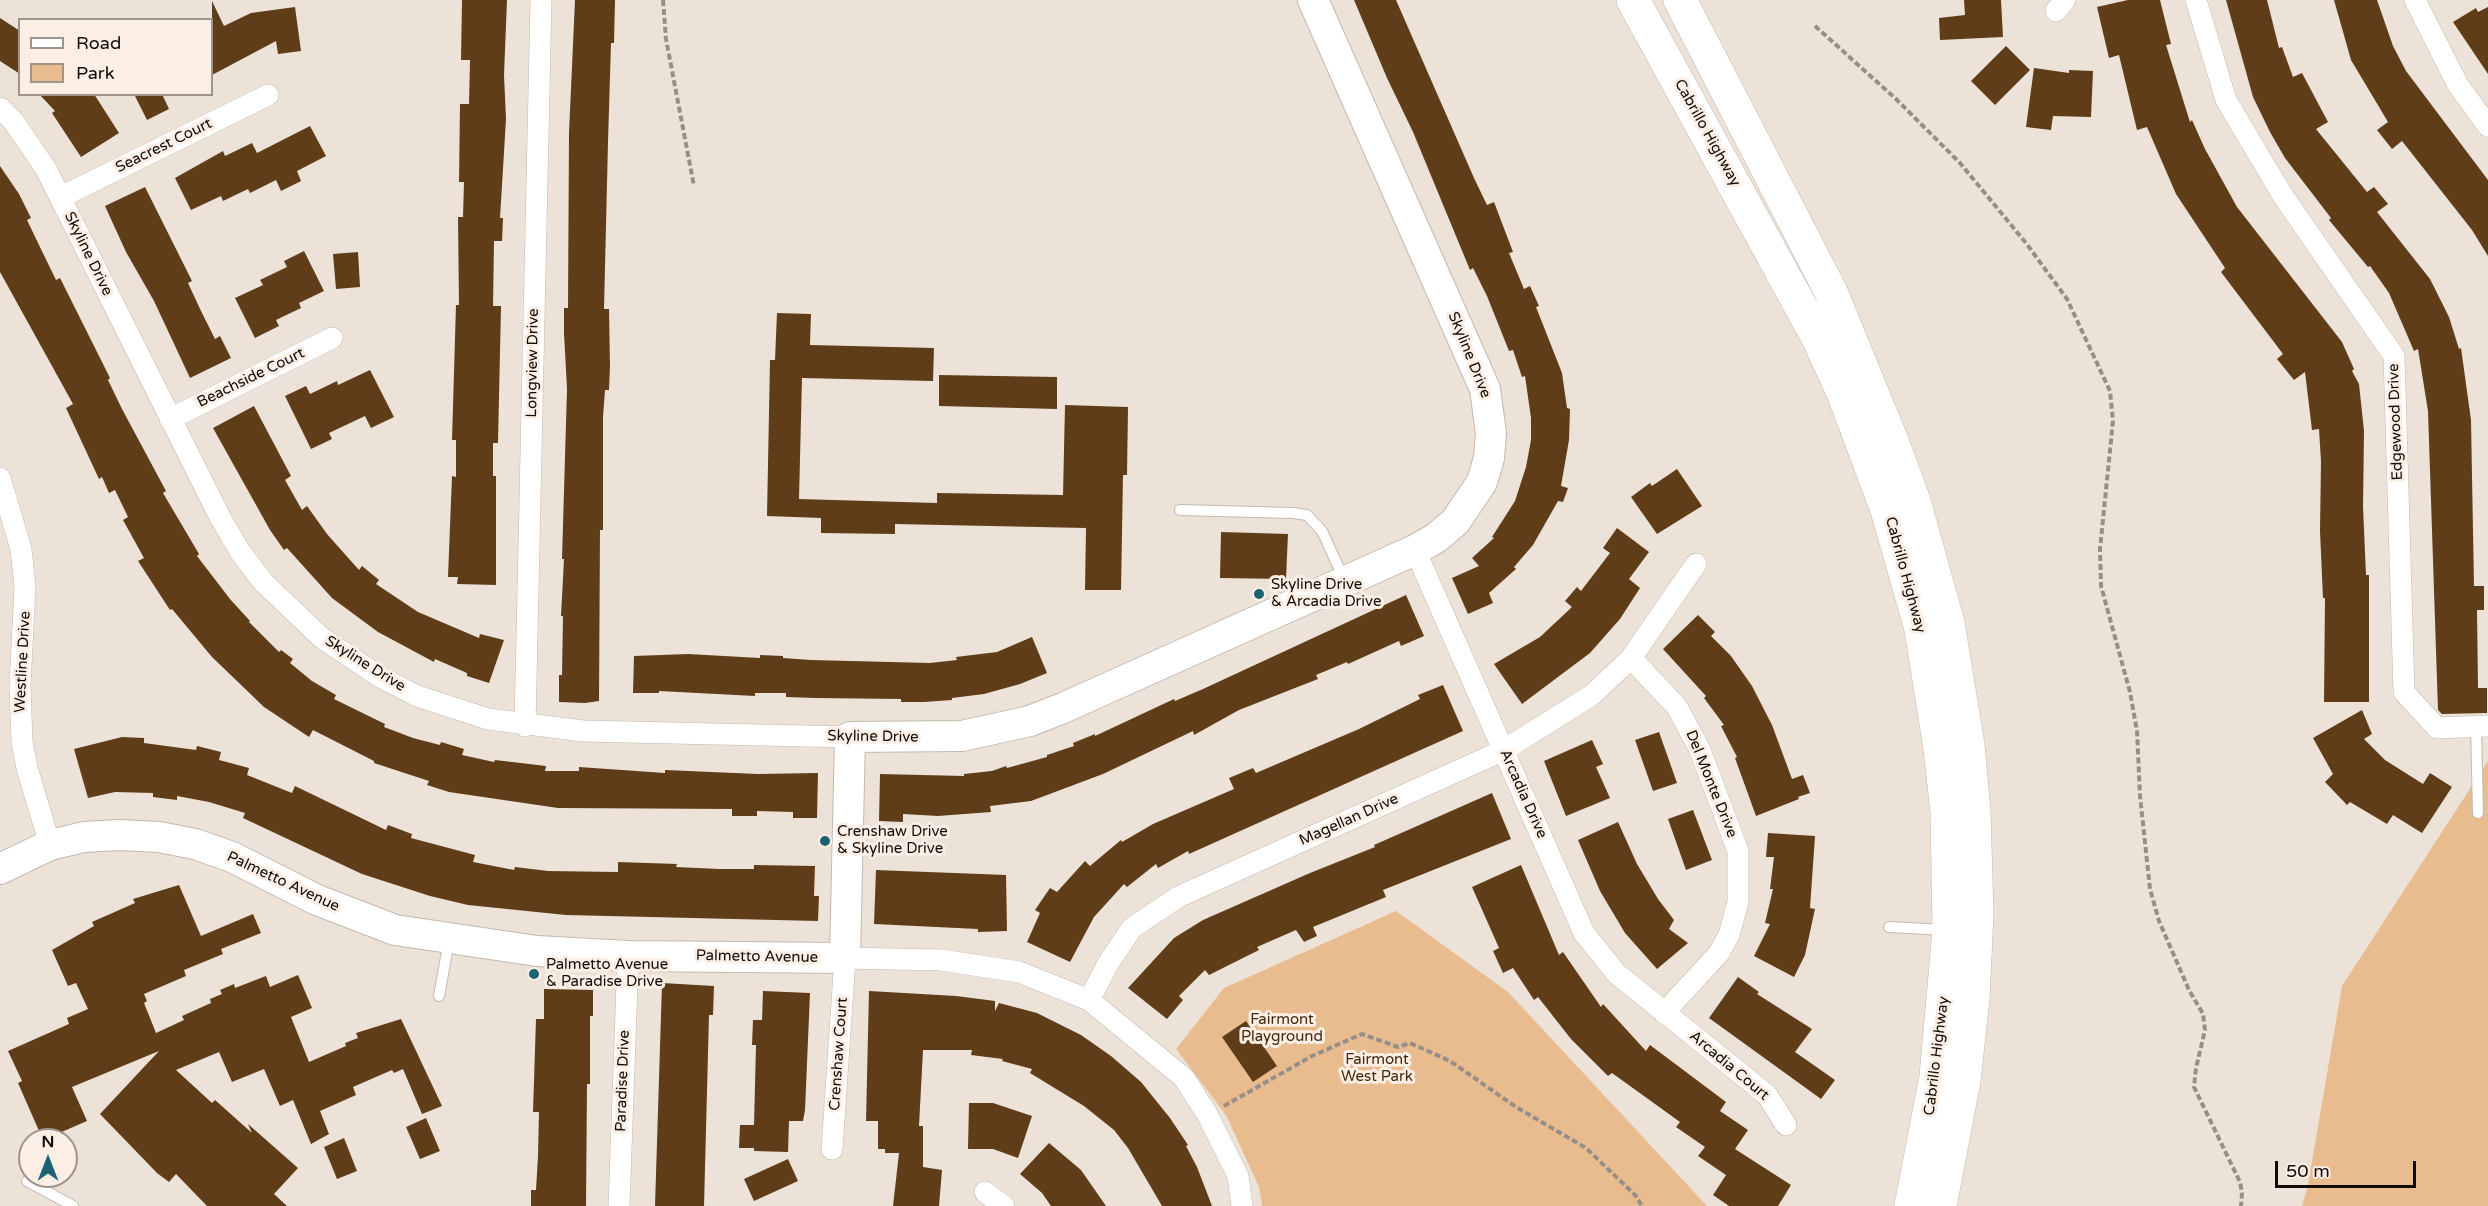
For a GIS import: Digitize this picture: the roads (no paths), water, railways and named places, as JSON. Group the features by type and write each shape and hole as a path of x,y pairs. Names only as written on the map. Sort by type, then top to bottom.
{"highway":[{"name":"Cabrillo Highway","path":"1633,0 1818,338 1844,395 1887,510 1921,629 1932,690 1947,812 1949,930 1936,1077 1911,1206"},
{"name":"Cabrillo Highway","path":"1680,0 1831,292 1906,481 1948,623 1968,746 1974,810 1977,914 1973,999 1964,1081 1940,1206"},
{"path":"1692,0 1707,55"}],"street":[{"name":"Longview Drive","path":"525,726 541,0"},
{"name":"Skyline Drive","path":"0,108 32,146 220,519 241,553 264,583 307,625 350,659 417,696 488,719 525,726 583,731 850,737 962,736 1030,721 1415,550 1436,538 1455,522 1482,482 1490,449 1489,411 1477,368 1313,0"},
{"name":"Edgewood Drive","path":"2196,0 2226,100 2283,196 2394,356 2404,692 2437,728 2482,726"},
{"path":"2415,0 2458,85 2488,126"},
{"name":"Seacrest Court","path":"60,198 268,95"},
{"name":"Beachside Court","path":"170,419 332,338"},
{"name":"Westline Drive","path":"0,478 13,513 21,549 25,586 20,686 22,742 27,768 50,845"},
{"name":"Arcadia Drive","path":"1415,550 1584,933 1616,972 1664,1013"},
{"name":"Magellan Drive","path":"1089,1000 1109,962 1132,928 1178,897 1504,750 1592,695 1631,658 1696,564"},
{"name":"Del Monte Drive","path":"1631,658 1677,707 1701,750 1738,851 1738,902 1729,935 1719,953 1664,1013"},
{"path":"845,958 850,737"},
{"name":"Palmetto Avenue","path":"0,869 50,845 84,837 120,835 159,837 195,844 231,857 317,900 395,930 537,951 628,956 941,960 1019,972 1089,1000 1184,1078 1207,1114 1238,1176 1242,1206"},
{"name":"Paradise Drive","path":"619,1206 628,956"},
{"name":"Crenshaw Court","path":"832,1149 845,958"},
{"name":"Arcadia Court","path":"1664,1013 1767,1095 1786,1125"},
{"path":"985,1192 1004,1206"}],"lane":[{"path":"1180,510 1307,515 1322,531 1345,582"},
{"path":"2478,813 2482,726"},
{"path":"1889,927 1949,930"},
{"path":"439,996 450,938"},
{"path":"40,1188 73,1206"}],"place":[{"name":"Skyline Drive & Arcadia Drive","path":"1259,594"},
{"name":"Crenshaw Drive & Skyline Drive","path":"825,841"},
{"name":"Palmetto Avenue & Paradise Drive","path":"534,974"}],"park label":[{"name":"Fairmont Playground","path":"1282,1028"},
{"name":"Fairmont West Park","path":"1377,1068"}]}
